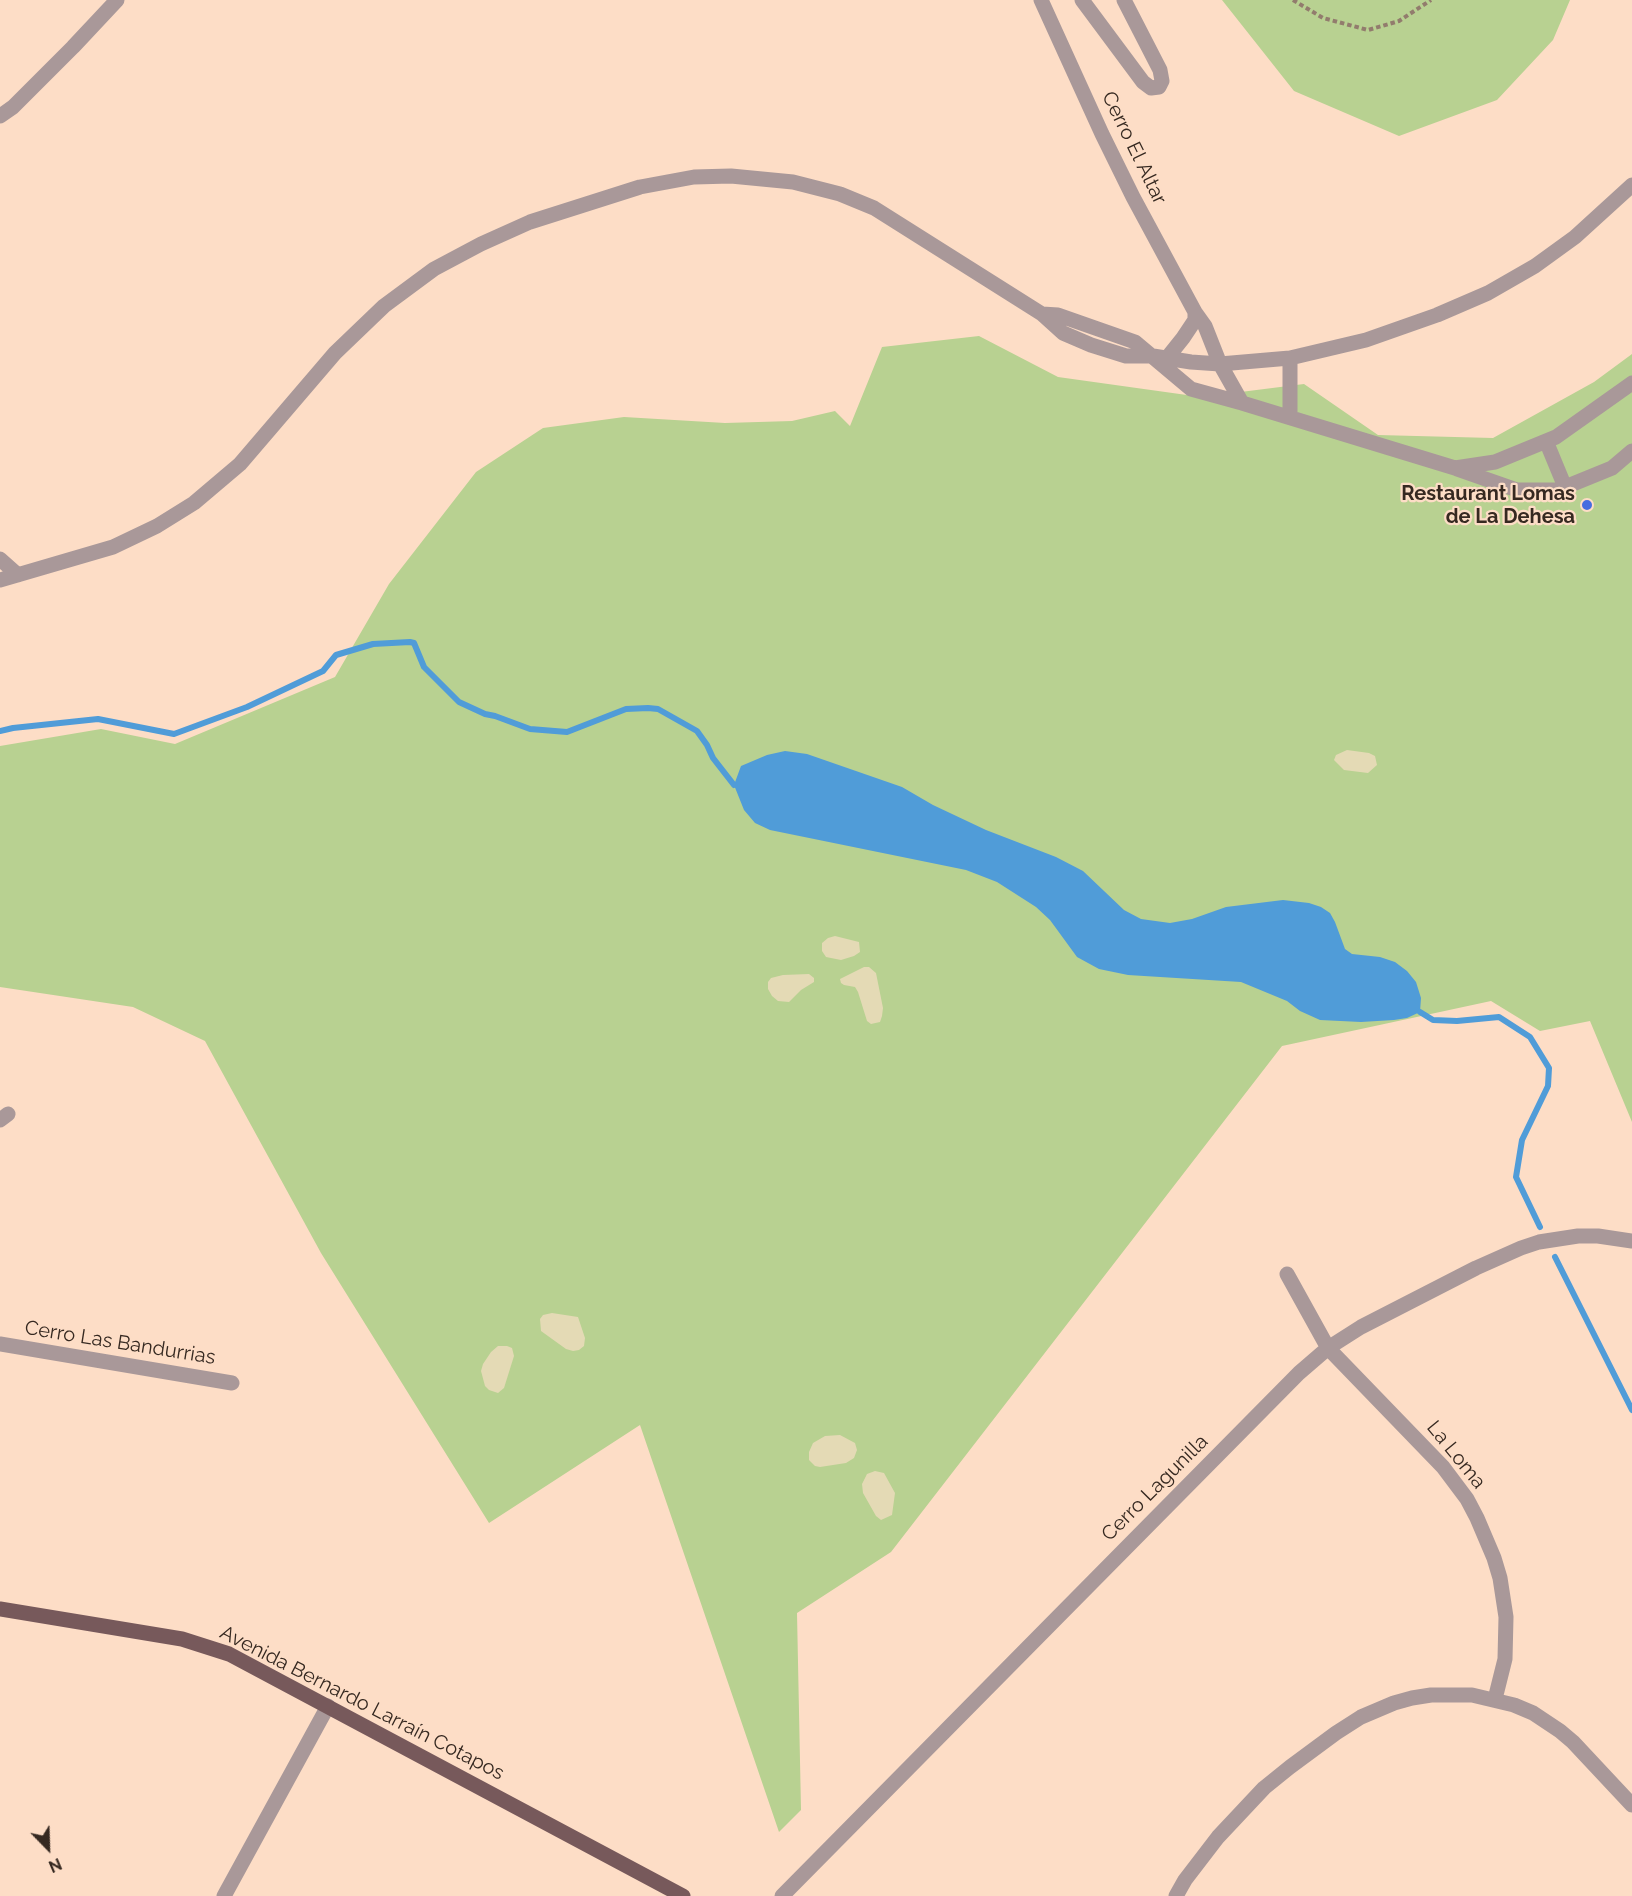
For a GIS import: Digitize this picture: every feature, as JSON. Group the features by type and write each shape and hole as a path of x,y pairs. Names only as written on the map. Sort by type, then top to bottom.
{"main road":[{"name":"Avenida Bernardo Larraín Cotapos","path":"0,1609 182,1639 238,1658 683,1896"}],"street":[{"path":"0,116 73,47 117,0"},
{"name":"Cerro El Altar","path":"1041,0 1132,197 1194,312 1205,326 1220,364 1242,403"},
{"path":"1082,0 1143,82 1151,88 1159,87 1162,81 1160,70 1124,0"},
{"path":"0,580 112,547 157,526 194,502 240,464 336,353 384,306 434,269 530,222 640,187 693,177 731,176 793,182 840,194 874,208 1042,314 1063,333 1126,356 1160,357 1220,364 1290,358 1366,340 1437,315 1488,293 1535,266 1565,244 1632,185"},
{"path":"1160,357 1183,338 1195,320 1194,312"},
{"path":"1160,357 1191,389 1455,468 1495,462 1556,437 1632,383"},
{"path":"1290,358 1290,417"},
{"path":"1546,441 1565,487"},
{"path":"1452,466 1517,490 1558,490 1612,468 1632,451"},
{"path":"0,559 18,575"},
{"name":"Cerro Lagunilla","path":"782,1896 1282,1389 1328,1348 1361,1327 1476,1268 1521,1248 1539,1242 1578,1236 1598,1236 1632,1241"},
{"name":"La Loma","path":"1287,1274 1328,1348 1443,1467 1477,1518 1497,1568 1506,1617 1505,1659 1495,1699"},
{"name":"Cerro Las Bandurrias","path":"0,1344 232,1383"},
{"path":"1176,1896 1201,1858 1240,1812 1290,1767 1348,1725 1377,1710 1412,1698 1450,1694 1472,1695 1495,1699 1533,1713 1560,1731 1595,1764 1632,1805"},
{"path":"224,1896 328,1706"}],"path":[{"path":"1293,0 1323,18 1368,30 1399,21 1431,0"}],"green space":[{"path":"1222,0 1570,0 1553,40 1497,100 1399,136 1294,91"},
{"path":"979,336 1058,377 1201,397 1304,384 1378,435 1493,438 1594,382 1632,354 1632,1122 1590,1021 1540,1031 1491,1001 1282,1046 891,1552 797,1613 801,1810 779,1832 640,1425 489,1523 321,1253 205,1041 133,1007 0,987 0,746 101,729 175,744 335,677 389,584 476,472 543,428 624,417 725,423 792,421 835,411 850,426 882,347"}],"sand":[{"path":"1347,750 1375,756 1377,765 1368,773 1344,770 1334,760 1336,755"},
{"path":"835,936 859,942 860,952 841,960 826,957 822,951 822,943"},
{"path":"864,967 869,967 876,973 883,1008 880,1022 871,1024 867,1021 855,987 844,985 840,979"},
{"path":"809,974 814,978 814,982 801,990 789,1002 778,1001 768,989 768,982 771,978"},
{"path":"552,1313 578,1317 585,1338 584,1346 573,1351 566,1349 541,1331 540,1319 543,1315"},
{"path":"498,1346 512,1348 514,1356 504,1388 498,1393 485,1386 481,1371 491,1352"},
{"path":"840,1435 855,1443 857,1450 854,1458 846,1463 820,1467 815,1466 809,1460 809,1452 813,1443 825,1436"},
{"path":"875,1471 884,1473 895,1493 892,1515 881,1520 876,1516 863,1493 862,1484 867,1474"}],"water":[{"path":"785,751 807,754 902,787 933,805 986,830 1056,857 1083,871 1124,910 1141,919 1170,923 1192,919 1226,907 1283,900 1321,907 1330,913 1345,949 1352,954 1380,957 1395,962 1407,971 1416,982 1421,998 1420,1012 1407,1018 1394,1020 1361,1022 1320,1020 1300,1011 1287,1001 1241,982 1128,975 1099,969 1077,957 1050,920 1036,907 997,882 966,870 770,830 755,823 744,810 734,785 741,766 767,755"}],"waterway":[{"path":"0,731 98,719 174,734 247,707 323,671 336,655 373,644 410,642 414,643 424,667 459,702 485,714 530,729 567,732 626,709 658,709 697,731 713,758 734,785"},
{"path":"1420,1012 1433,1020 1457,1021 1499,1017 1530,1037 1549,1068 1548,1086 1522,1140 1516,1177 1540,1227"},
{"path":"1555,1257 1632,1410"}],"place":[{"name":"Restaurant Lomas de La Dehesa","path":"1587,505"}]}
